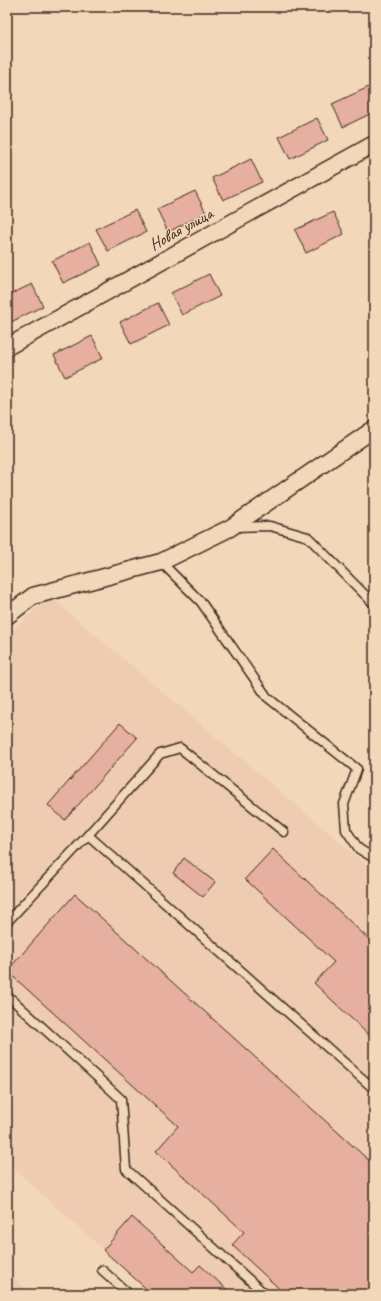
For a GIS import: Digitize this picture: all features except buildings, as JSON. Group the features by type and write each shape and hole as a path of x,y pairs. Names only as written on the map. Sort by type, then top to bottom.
{"street":[{"name":"Новая улица","path":"7,347 374,144"},
{"path":"7,616 33,596 161,562 230,528 374,429"}],"lane":[{"path":"230,528 270,526 308,537 374,604"},
{"path":"161,562 201,602 267,697 357,769 344,804 346,830 360,849 374,858"},
{"path":"7,922 88,835 160,754 180,748 284,832"},
{"path":"88,835 374,1089"},
{"path":"7,995 121,1099 126,1169 265,1294"},
{"path":"102,1270 129,1294"}],"shaded area":[{"path":"49,596 374,871 374,1294 152,1294 7,1162 7,637"},
{"path":"7,1271 31,1294 7,1294"}]}
